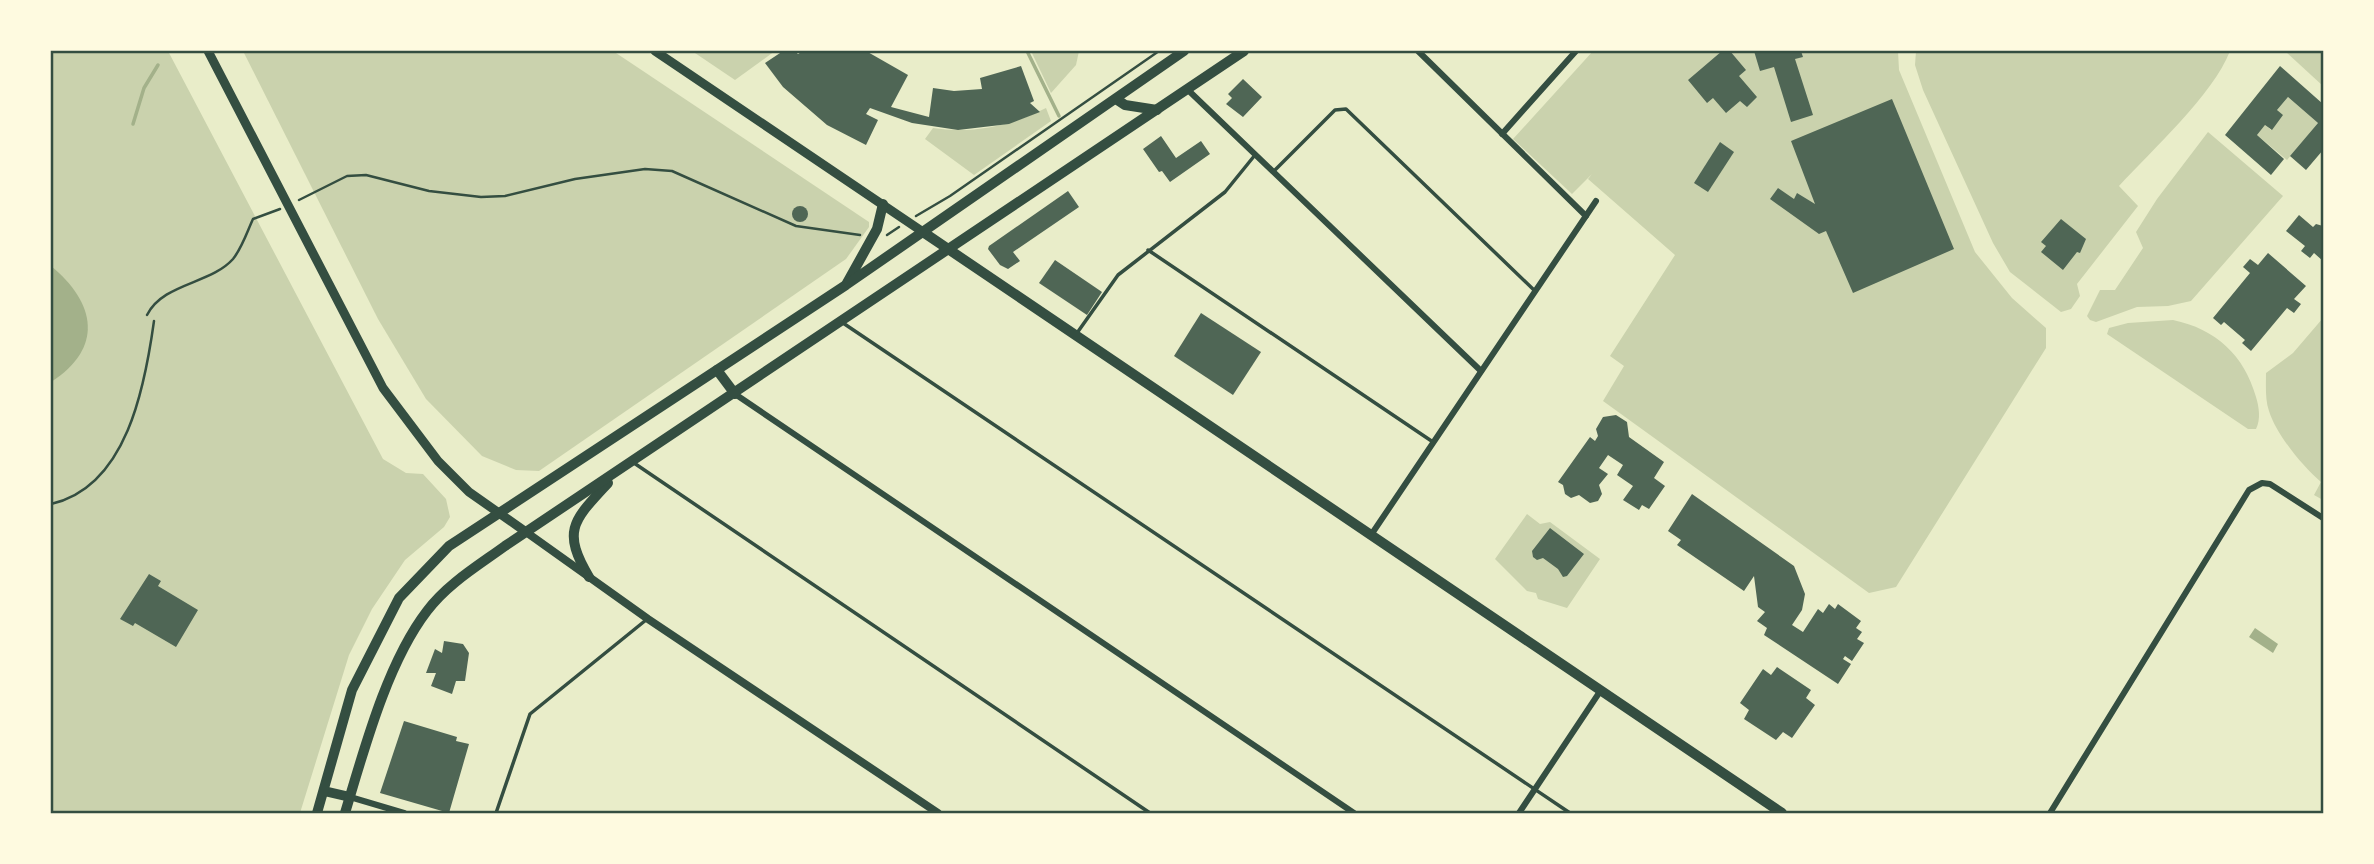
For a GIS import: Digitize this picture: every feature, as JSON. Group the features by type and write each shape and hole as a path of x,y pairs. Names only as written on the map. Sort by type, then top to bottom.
{"main road":[{"path":"208,51 383,388 438,461 469,492 526,532"},
{"path":"654,51 1782,813"},
{"path":"317,813 352,690 399,598 449,546 846,285 1184,51"},
{"path":"345,813 399,654 428,610 452,586 526,532 1244,51"},
{"path":"1116,99 1123,104 1157,110"},
{"path":"846,285 877,229 883,204"},
{"path":"717,370 735,394"},
{"path":"589,577 575,554 572,533 579,515 619,471"},
{"path":"324,792 350,797"}],"street":[{"path":"1418,51 1586,216"},
{"path":"1502,134 1576,51"},
{"path":"1188,90 1481,372"},
{"path":"1371,535 1596,201"},
{"path":"735,394 1354,813"},
{"path":"2050,813 2249,491 2262,483 2280,489 2323,518"},
{"path":"526,532 648,619 938,813"},
{"path":"1519,813 1601,690"},
{"path":"350,797 404,813"}],"lane":[{"path":"1272,172 1335,110 1346,109 1535,291"},
{"path":"1076,335 1118,275 1225,192 1255,155"},
{"path":"1148,250 1433,442"},
{"path":"841,322 1570,813"},
{"path":"633,462 1150,813"},
{"path":"496,813 530,714 648,619"}],"path":[{"path":"924,211 1159,51"},
{"path":"307,196 346,176 366,175 429,191 481,197 505,196 575,179 645,169 673,171 796,226 866,235"},
{"path":"147,315 152,306 165,297 218,272 234,258 253,219 272,214"},
{"path":"51,504 78,496 122,443 147,371 154,321"}],"shaded area":[{"path":"51,51 168,51 383,459 406,473 423,474 446,499 450,517 444,527 405,560 372,609 349,655 300,813 51,813"},
{"path":"243,51 613,51 869,222 869,227 846,259 539,471 516,470 482,456 426,399 378,319"},
{"path":"692,51 775,51 735,80"},
{"path":"1031,51 1079,51 1076,65 1051,93"},
{"path":"1593,51 1898,51 1899,70 1975,252 2012,298 2046,328 2046,348 1896,587 1869,593 1603,401 1624,366 1610,356 1675,255 1588,179 1592,174 1572,194 1513,139"},
{"path":"1916,51 2230,51 2222,68 2196,104 2119,186 2138,206 2077,284 2080,296 2071,309 2061,312 2010,272 1993,243 1923,90 1915,65"},
{"path":"2285,51 2323,51 2323,86"},
{"path":"2288,97 2318,123 2287,160 2257,135 2265,125 2271,130 2282,115 2277,110"},
{"path":"1046,108 1051,121 974,175 925,139 933,128 962,130 991,127 1019,120"},
{"path":"2208,132 2283,196 2191,301 2168,306 2137,307 2096,322 2090,320 2087,316 2100,290 2115,290 2143,248 2136,232 2157,199"},
{"path":"51,266 77,295 85,310 88,325 80,355 51,382"},
{"path":"2323,318 2323,500 2314,495 2321,482 2291,449 2273,420 2266,397 2266,373 2293,353"},
{"path":"2173,320 2215,337 2236,357 2251,382 2256,397 2259,421 2256,429 2248,429 2107,334 2109,328 2128,323"},
{"path":"1527,514 1540,524 1550,522 1600,559 1567,608 1538,599 1536,593 1527,591 1495,559"},
{"path":"2255,628 2278,644 2273,653 2249,637"}],"building":[{"path":"783,51 795,51 798,54 803,51 866,51 908,75 891,107 929,117 933,88 954,91 982,89 980,78 1021,66 1034,101 1030,103 1040,112 1009,124 958,130 912,123 870,108 866,114 878,120 866,145 827,125 783,87 765,63"},
{"path":"1722,51 1730,51 1746,70 1739,76 1757,97 1747,107 1740,101 1726,113 1713,98 1707,103 1688,80"},
{"path":"1754,51 1801,51 1803,57 1795,59 1813,115 1791,122 1774,67 1760,71"},
{"path":"2280,66 2323,104 2323,150 2306,170 2290,156 2318,123 2288,97 2277,110 2283,115 2272,130 2265,125 2257,135 2284,159 2271,175 2225,135"},
{"path":"1243,79 1262,97 1243,117 1226,104 1232,98 1228,94"},
{"path":"1892,99 1954,249 1853,293 1826,231 1819,234 1770,199 1778,188 1794,199 1797,193 1815,204 1791,141"},
{"path":"1161,136 1176,158 1201,141 1210,154 1170,182 1162,171 1159,172 1143,149"},
{"path":"1720,142 1734,152 1708,192 1694,183"},
{"path":"1068,191 1079,207 1013,252 1020,261 1008,269 1000,265 988,249 989,246"},
{"path":"800,206 808,214 800,222 792,214"},
{"path":"2299,215 2313,227 2316,224 2323,226 2323,261 2314,253 2310,258 2301,251 2305,246 2286,231"},
{"path":"2061,219 2086,239 2080,253 2077,252 2063,270 2041,252 2046,246 2041,242"},
{"path":"2268,253 2306,286 2294,299 2301,304 2294,313 2287,308 2251,351 2242,343 2245,340 2224,322 2221,325 2213,318 2250,273 2243,267 2250,259 2258,265"},
{"path":"1055,260 1102,292 1087,315 1039,283"},
{"path":"1201,313 1261,352 1233,395 1174,356"},
{"path":"1616,415 1627,422 1629,437 1664,462 1654,478 1665,486 1649,509 1642,505 1639,510 1623,500 1633,486 1617,475 1623,465 1608,455 1599,468 1608,474 1599,485 1602,494 1598,501 1590,503 1579,495 1571,498 1565,494 1563,485 1558,482 1590,437 1595,441 1598,436 1596,429 1603,417"},
{"path":"1692,494 1794,566 1805,594 1802,610 1792,625 1803,632 1818,609 1823,613 1829,604 1835,609 1838,604 1861,621 1856,628 1862,632 1857,639 1864,643 1852,661 1845,656 1843,659 1851,664 1838,684 1764,635 1767,628 1757,621 1765,612 1758,607 1754,576 1744,591 1677,545 1681,540 1668,531"},
{"path":"1550,528 1584,554 1567,576 1563,577 1558,569 1543,558 1537,560 1533,557 1532,551"},
{"path":"149,574 161,581 158,586 198,610 176,647 135,623 133,626 120,619"},
{"path":"444,641 463,644 469,653 465,681 456,681 452,694 431,686 436,673 426,673 435,649 442,653"},
{"path":"1777,667 1811,690 1806,698 1815,705 1792,738 1783,732 1776,740 1744,719 1749,710 1740,703 1763,669 1771,675"},
{"path":"404,721 457,737 456,741 469,744 449,813 380,793"}],"waterway":[{"path":"1027,51 1059,116"},
{"path":"133,124 144,88 158,65"}]}
